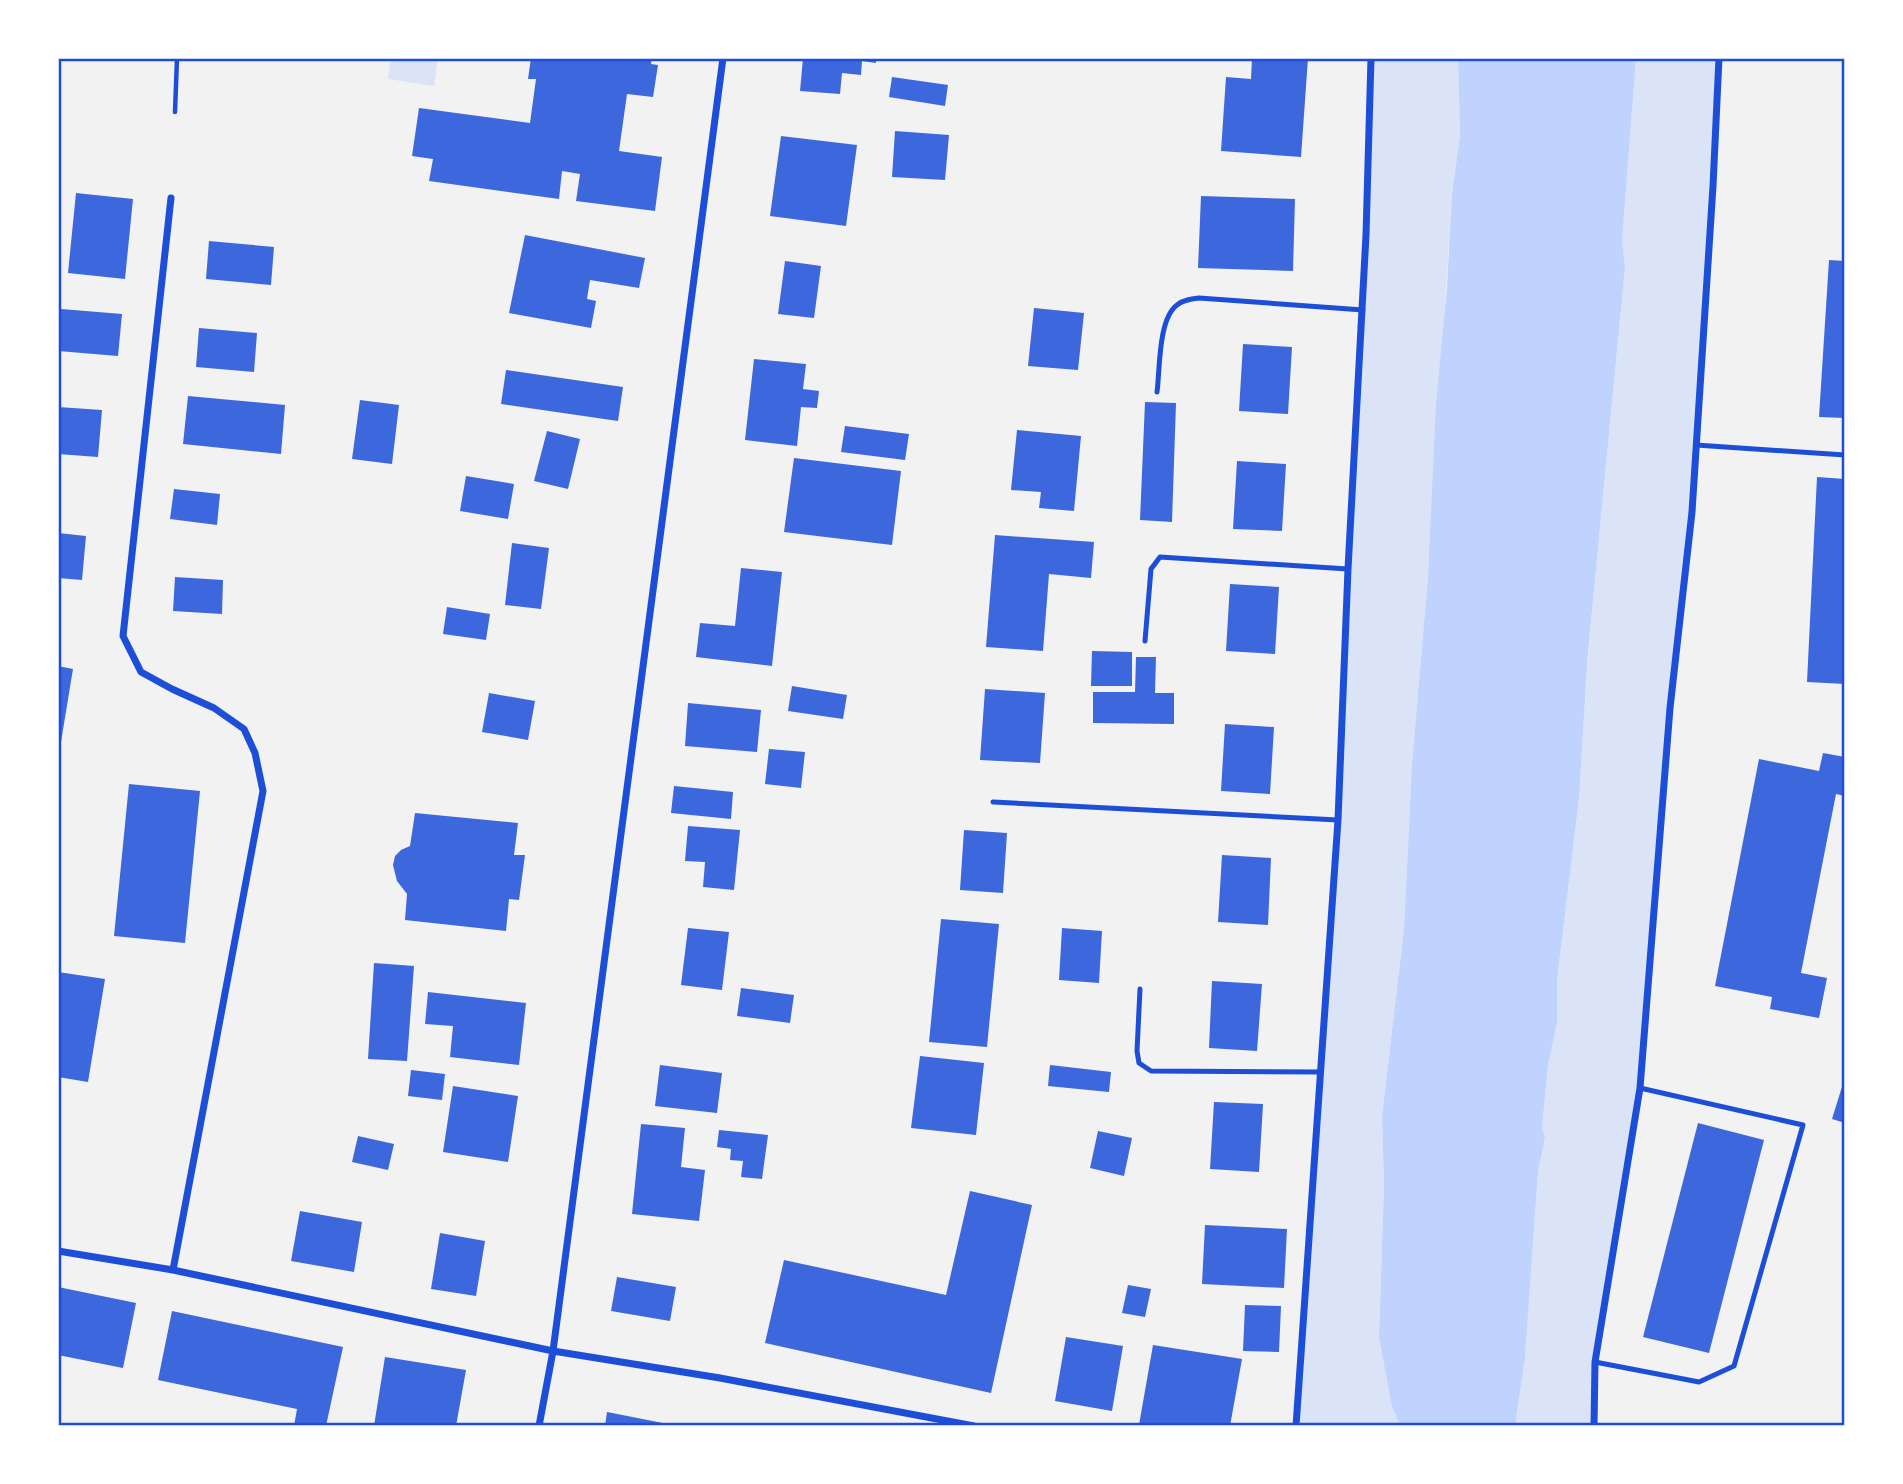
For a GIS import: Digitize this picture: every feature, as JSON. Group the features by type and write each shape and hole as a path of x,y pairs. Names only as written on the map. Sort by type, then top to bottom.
{"street":[{"path":"539,1426 553,1350 723,58"},
{"path":"1296,1426 1338,820 1348,569 1363,310 1371,58"},
{"path":"1594,1426 1595,1362 1640,1088 1670,708 1692,512 1719,58"},
{"path":"171,198 123,636 141,672 172,690 214,708 244,729 255,753 263,791 173,1270"},
{"path":"58,1251 173,1270 553,1350 720,1378 974,1426"}],"lane":[{"path":"1157,392 1164,323 1177,304 1187,300 1199,298 1363,310"},
{"path":"1696,445 1845,455"},
{"path":"1145,641 1151,569 1160,557 1348,569"},
{"path":"993,802 1338,820"},
{"path":"1140,989 1139,1063 1151,1071 1321,1072"},
{"path":"1595,1362 1699,1382 1734,1366 1803,1125 1640,1088"}],"path":[{"path":"175,112 177,58"}],"shaded area":[{"path":"391,58 438,58 434,86 388,79"},
{"path":"1371,58 1458,58 1460,135 1452,194 1428,577 1412,764 1404,929 1382,1116 1384,1185 1379,1338 1392,1407 1403,1426 1296,1426 1338,820"},
{"path":"1636,58 1719,58 1692,512 1680,616 1640,1088 1595,1362 1594,1426 1515,1426 1525,1358 1538,1171 1545,1139 1542,1128 1548,1065 1557,1023 1557,980 1579,799 1589,643 1625,267 1622,241"}],"water":[{"path":"1458,58 1636,58 1622,241 1625,267 1588,652 1579,799 1557,980 1557,1023 1548,1065 1542,1128 1545,1138 1538,1171 1525,1358 1515,1426 1401,1426 1392,1407 1379,1338 1384,1185 1382,1116 1404,929 1412,764 1428,577 1436,405 1452,194 1460,135"}],"building":[{"path":"531,58 652,58 651,64 658,65 653,97 627,94 619,151 662,157 655,211 576,201 580,174 562,171 559,199 429,181 433,159 412,156 419,108 530,123 536,79 528,79"},
{"path":"803,58 876,58 876,63 862,61 861,75 842,73 840,94 800,91"},
{"path":"1252,58 1308,58 1301,157 1221,151 1226,77 1251,79"},
{"path":"892,77 948,85 945,106 889,97"},
{"path":"895,131 949,135 945,180 892,177"},
{"path":"781,136 857,145 846,226 770,216"},
{"path":"76,193 133,199 125,279 68,273"},
{"path":"1201,196 1295,199 1293,271 1198,268"},
{"path":"525,235 645,258 639,288 590,280 587,299 596,301 591,328 509,313"},
{"path":"209,241 274,247 271,285 206,279"},
{"path":"1829,260 1845,261 1845,418 1819,417"},
{"path":"785,261 821,266 814,318 778,314"},
{"path":"1034,308 1084,313 1078,370 1028,366"},
{"path":"61,309 122,314 118,356 58,351"},
{"path":"199,328 257,333 254,372 196,367"},
{"path":"1243,344 1292,347 1288,414 1239,411"},
{"path":"754,359 806,364 803,389 819,391 817,408 801,407 797,446 745,440"},
{"path":"506,370 623,387 618,421 501,404"},
{"path":"188,396 285,405 281,454 183,444"},
{"path":"360,400 399,405 392,464 352,459"},
{"path":"1145,402 1176,403 1172,522 1140,520"},
{"path":"58,407 102,410 98,457 58,454"},
{"path":"845,426 909,434 905,460 841,452"},
{"path":"1017,430 1081,436 1074,511 1039,508 1041,492 1011,490"},
{"path":"547,431 580,439 568,489 534,481"},
{"path":"794,458 901,471 892,545 784,532"},
{"path":"1237,461 1286,464 1282,531 1233,529"},
{"path":"466,476 514,484 508,519 460,511"},
{"path":"1817,477 1845,479 1845,684 1807,682"},
{"path":"174,489 220,494 217,525 170,519"},
{"path":"58,533 86,536 82,580 58,578"},
{"path":"995,535 1094,542 1091,578 1049,574 1043,651 986,647"},
{"path":"512,543 549,548 541,609 505,605"},
{"path":"741,568 782,572 772,666 696,657 700,623 735,626"},
{"path":"175,577 223,580 222,614 173,611"},
{"path":"1230,584 1279,587 1275,654 1226,651"},
{"path":"447,607 490,614 486,640 443,634"},
{"path":"1092,651 1132,652 1132,686 1091,686"},
{"path":"1136,657 1156,657 1155,693 1174,693 1174,724 1093,723 1093,692 1135,692"},
{"path":"58,666 73,669 59,754 58,754"},
{"path":"792,686 847,695 843,719 788,711"},
{"path":"985,689 1045,693 1040,763 980,760"},
{"path":"489,693 535,701 528,740 482,732"},
{"path":"688,703 761,710 757,752 685,746"},
{"path":"1225,724 1274,727 1270,794 1221,791"},
{"path":"769,749 805,752 801,788 765,784"},
{"path":"1823,753 1845,757 1845,796 1836,794 1801,973 1827,978 1819,1018 1770,1009 1772,997 1715,986 1759,759 1819,771"},
{"path":"129,784 200,791 185,943 114,936"},
{"path":"674,786 733,792 731,819 671,813"},
{"path":"415,813 518,823 514,855 525,855 519,900 509,899 506,931 405,920 407,894 397,881 393,865 395,856 410,846"},
{"path":"688,826 740,830 734,890 703,887 705,862 685,861"},
{"path":"964,830 1007,833 1003,893 960,890"},
{"path":"1222,855 1271,858 1268,925 1218,922"},
{"path":"941,919 999,924 987,1047 929,1042"},
{"path":"688,928 729,932 722,990 681,985"},
{"path":"1062,928 1102,931 1099,983 1059,980"},
{"path":"374,963 414,966 407,1061 368,1059"},
{"path":"58,972 105,979 88,1082 58,1077"},
{"path":"1212,981 1262,984 1257,1051 1209,1048"},
{"path":"741,988 794,995 790,1023 737,1016"},
{"path":"428,992 526,1003 519,1065 450,1057 453,1026 425,1024"},
{"path":"920,1056 984,1063 976,1135 911,1128"},
{"path":"660,1065 722,1073 717,1113 655,1106"},
{"path":"1050,1065 1111,1072 1109,1092 1048,1086"},
{"path":"411,1070 445,1074 442,1100 408,1096"},
{"path":"1845,1077 1845,1123 1832,1119"},
{"path":"453,1086 518,1096 508,1162 443,1152"},
{"path":"1214,1102 1263,1104 1259,1172 1210,1169"},
{"path":"1698,1123 1764,1140 1709,1353 1643,1337"},
{"path":"641,1124 685,1128 681,1167 705,1170 699,1221 632,1214"},
{"path":"719,1130 768,1135 762,1179 741,1177 743,1161 730,1160 731,1149 717,1147"},
{"path":"1098,1131 1132,1138 1124,1176 1090,1168"},
{"path":"358,1136 394,1144 388,1170 352,1162"},
{"path":"970,1191 1032,1205 991,1393 765,1343 784,1260 946,1295"},
{"path":"300,1211 362,1222 354,1272 291,1261"},
{"path":"1205,1225 1287,1229 1284,1288 1202,1284"},
{"path":"440,1233 485,1241 476,1296 431,1289"},
{"path":"617,1277 676,1287 670,1321 611,1311"},
{"path":"1128,1285 1151,1289 1145,1317 1122,1313"},
{"path":"58,1287 136,1303 123,1368 58,1355"},
{"path":"1245,1305 1281,1306 1279,1352 1243,1351"},
{"path":"172,1311 343,1347 326,1426 294,1426 297,1409 158,1380"},
{"path":"1066,1337 1123,1346 1112,1411 1055,1401"},
{"path":"1153,1345 1242,1359 1230,1426 1139,1425"},
{"path":"385,1357 466,1370 456,1426 374,1426"},
{"path":"607,1412 673,1425 673,1426 605,1426"}]}
